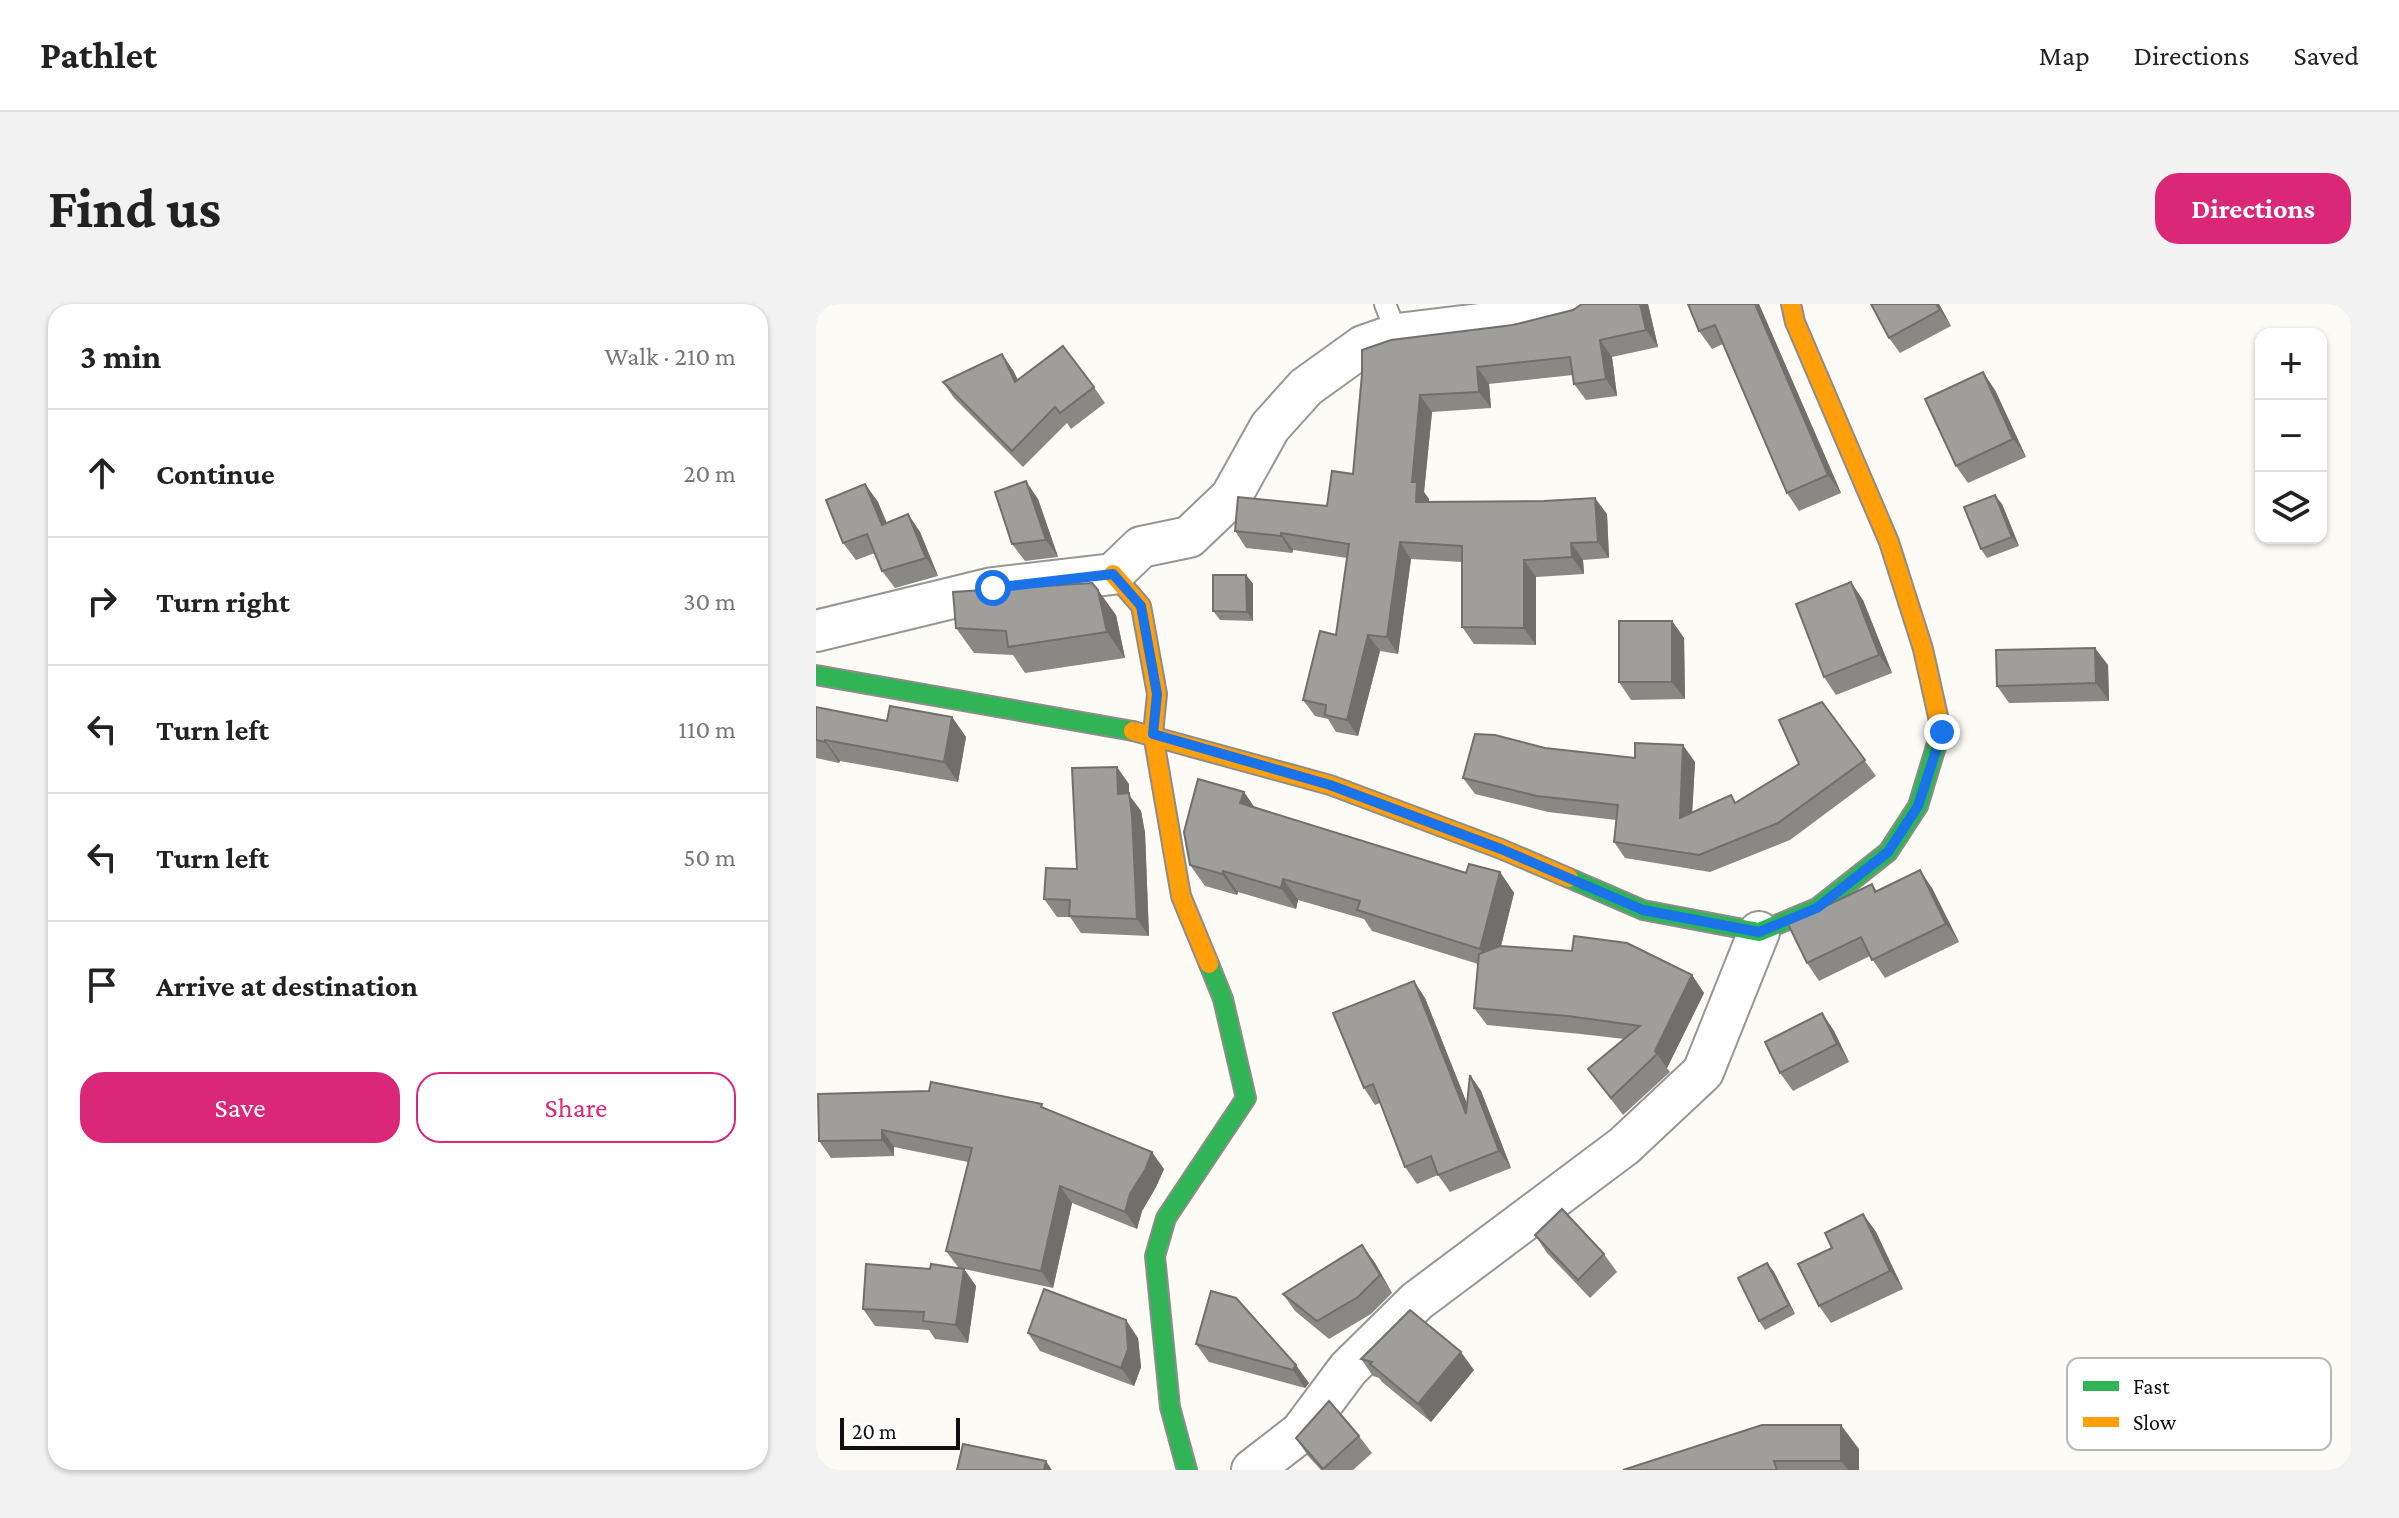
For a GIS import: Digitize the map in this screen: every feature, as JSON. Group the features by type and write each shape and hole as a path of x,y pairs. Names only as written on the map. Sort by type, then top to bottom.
{"main road":[{"path":"816,675 1153,734 1330,785 1501,849 1643,910 1759,932 1817,908 1888,852 1918,806 1942,732 1923,649 1889,542 1795,322 1791,304"},
{"path":"1113,574 1141,606 1157,694 1153,734 1181,896 1223,999 1246,1098 1166,1218 1155,1256 1170,1407 1187,1470"}],"street":[{"path":"816,631 993,588 1113,574 1141,547 1189,537 1231,497 1270,427 1306,387 1363,346 1391,319 1522,319 1579,304"},
{"path":"1252,1470 1301,1432 1348,1369 1417,1301 1624,1146 1703,1072 1759,932"}],"building":[{"path":"1582,304 1640,304 1646,330 1600,340 1606,379 1574,384 1570,357 1477,367 1479,392 1420,395 1412,482 1417,482 1416,502 1595,498 1598,542 1571,543 1572,557 1524,560 1524,628 1462,627 1462,546 1400,542 1387,637 1368,635 1347,720 1325,715 1326,705 1303,700 1320,631 1336,635 1349,544 1281,533 1281,536 1235,531 1238,497 1327,506 1332,471 1353,474 1362,350 1391,340 1513,325 1573,310"},
{"path":"1688,304 1755,304 1828,475 1787,493 1715,325 1699,331"},
{"path":"1871,304 1936,304 1940,310 1889,338"},
{"path":"1063,346 1094,387 1060,413 1055,407 1012,451 943,382 1002,354 1015,382"},
{"path":"1983,372 2013,439 1956,466 1925,399"},
{"path":"1026,481 1046,540 1012,544 995,492"},
{"path":"865,484 882,525 908,514 926,558 882,571 867,534 843,543 826,500"},
{"path":"1995,495 2012,537 1981,549 1964,507"},
{"path":"1213,575 1246,575 1247,612 1213,611"},
{"path":"1851,582 1879,655 1824,677 1796,604"},
{"path":"1092,583 1098,590 1107,632 1008,647 1006,631 956,628 953,592"},
{"path":"1619,621 1672,621 1672,682 1619,682"},
{"path":"2095,648 2096,683 1997,686 1996,650"},
{"path":"1822,702 1865,760 1778,823 1699,855 1614,842 1618,805 1537,796 1463,778 1475,734 1495,735 1545,748 1635,758 1635,743 1683,745 1680,818 1731,795 1735,803 1799,764 1779,720"},
{"path":"890,706 952,717 944,762 816,740 816,707 887,721"},
{"path":"1117,767 1118,794 1129,793 1132,815 1137,919 1069,916 1070,900 1044,899 1046,868 1077,869 1072,768"},
{"path":"1198,779 1244,792 1240,803 1466,873 1469,864 1500,872 1480,949 1357,910 1360,901 1283,879 1281,888 1190,865 1184,832"},
{"path":"1920,870 1946,924 1872,960 1861,937 1807,963 1788,924 1872,884 1875,892"},
{"path":"1574,936 1627,943 1692,975 1655,1051 1657,1054 1611,1098 1588,1069 1640,1026 1474,1008 1479,954 1500,946 1572,951"},
{"path":"1414,981 1466,1114 1470,1075 1499,1151 1438,1175 1431,1156 1405,1167 1373,1084 1364,1088 1333,1013"},
{"path":"1822,1013 1837,1044 1780,1073 1765,1042"},
{"path":"931,1082 1042,1104 1041,1107 1152,1152 1130,1194 1125,1212 1060,1186 1041,1271 946,1251 972,1148 882,1130 882,1140 819,1141 818,1094 929,1091"},
{"path":"1562,1209 1604,1254 1578,1280 1535,1235"},
{"path":"1863,1214 1890,1271 1819,1306 1798,1264 1832,1248 1825,1233"},
{"path":"1362,1245 1380,1275 1358,1297 1317,1321 1283,1294"},
{"path":"1767,1263 1789,1305 1759,1321 1738,1278"},
{"path":"866,1264 930,1269 931,1264 964,1269 956,1325 923,1321 924,1312 863,1309"},
{"path":"1044,1289 1126,1320 1128,1349 1121,1368 1028,1333"},
{"path":"1211,1291 1236,1298 1296,1365 1293,1370 1196,1344"},
{"path":"1410,1310 1461,1352 1418,1404 1370,1364 1372,1362 1361,1359"},
{"path":"1329,1401 1359,1436 1323,1469 1296,1438"},
{"path":"1762,1425 1841,1425 1841,1461 1774,1461 1777,1470 1623,1470"},
{"path":"963,1444 1046,1461 1044,1470 957,1470"}],"traffic: fast":[{"path":"816,675 1133,731"},
{"path":"1569,878 1643,910 1759,932 1817,908 1888,852 1918,806 1941,730"},
{"path":"1187,1470 1170,1407 1155,1256 1166,1218 1246,1098 1223,999 1209,964"}],"traffic: slow":[{"path":"1791,304 1795,322 1889,542 1923,649 1941,730"},
{"path":"1113,574 1141,606 1157,694 1153,734 1181,896 1209,964"},
{"path":"1133,731 1330,785 1569,878"}],"route":[{"path":"993,588 1113,574 1141,606 1157,694 1153,734 1330,785 1501,849 1643,910 1759,932 1817,908 1888,852 1918,806 1942,732"}]}
